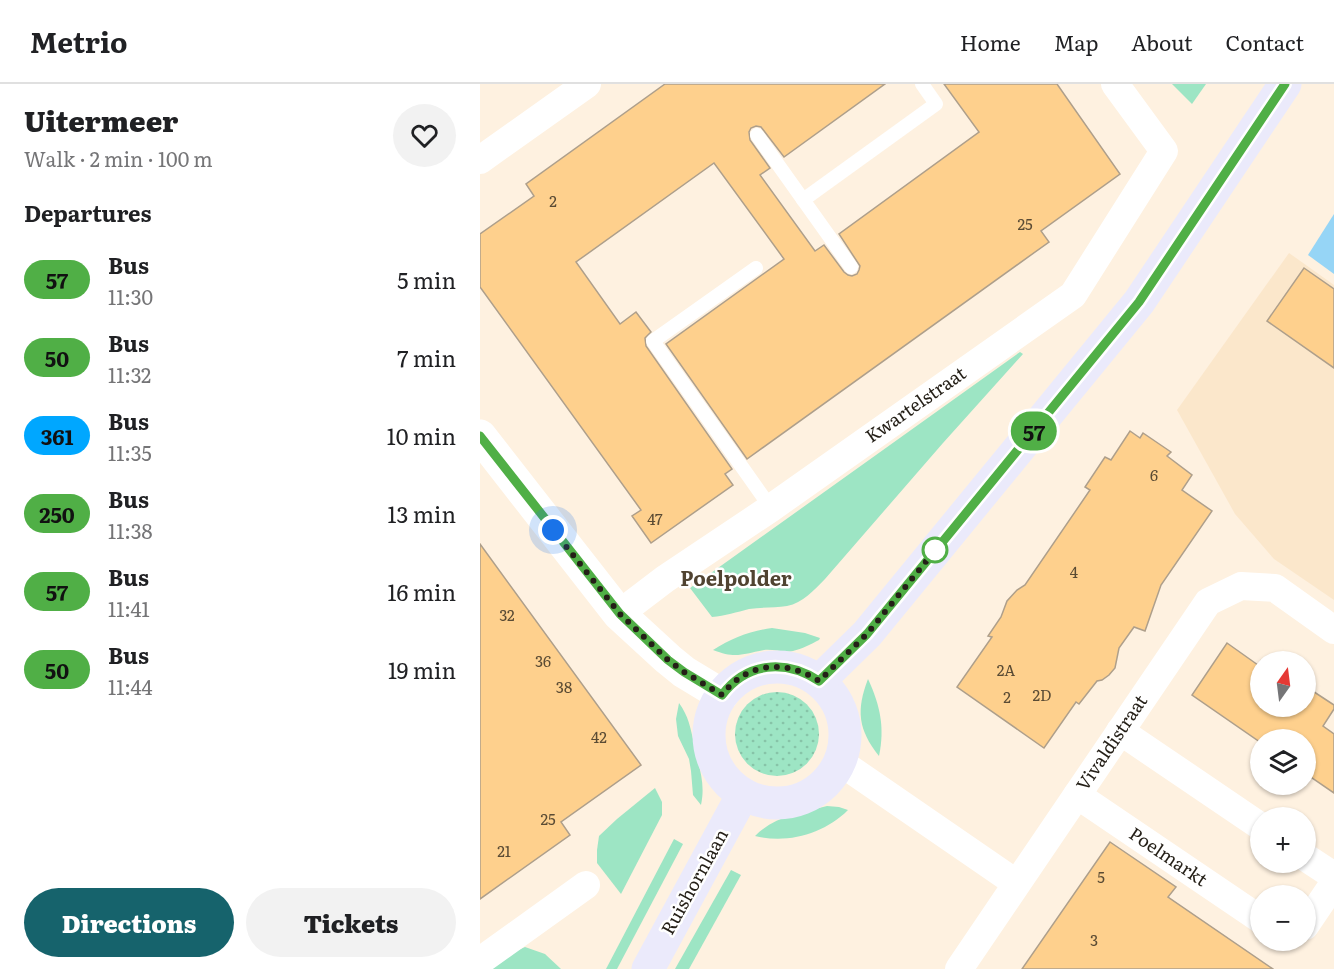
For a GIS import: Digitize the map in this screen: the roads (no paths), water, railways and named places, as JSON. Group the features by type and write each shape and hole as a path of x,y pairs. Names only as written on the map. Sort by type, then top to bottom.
{"main road":[{"path":"819,681 867,634 1139,302 1285,84"},
{"path":"768,667 795,669 819,681 832,694 841,710 845,745 840,762 819,789 798,799 776,803 765,802 743,794 719,771 710,749 711,715 722,695 742,676 768,667"},
{"name":"Ruishornlaan","path":"648,969 743,794"}],"street":[{"path":"480,160 587,84"},
{"name":"Kwartelstraat","path":"620,614 665,579 771,508 1073,295 1164,151 1115,84"},
{"path":"480,436 620,614 668,660 722,695"},
{"name":"Vivaldistraat","path":"958,969 1208,602 1240,586 1275,588 1334,630"},
{"path":"1120,731 1250,819"},
{"path":"840,762 1016,883"},
{"name":"Poelmarkt","path":"1077,795 1250,912"},
{"path":"1316,864 1334,876"},
{"path":"1316,910 1334,883"},
{"path":"480,961 586,885"}],"lane":[{"path":"803,200 936,104 922,84"},
{"path":"757,135 851,267"},
{"path":"756,268 653,341 771,508"}],"water":[{"path":"1334,214 1334,274 1308,255"}],"district":[{"name":"Poelpolder","path":"736,579"}]}
